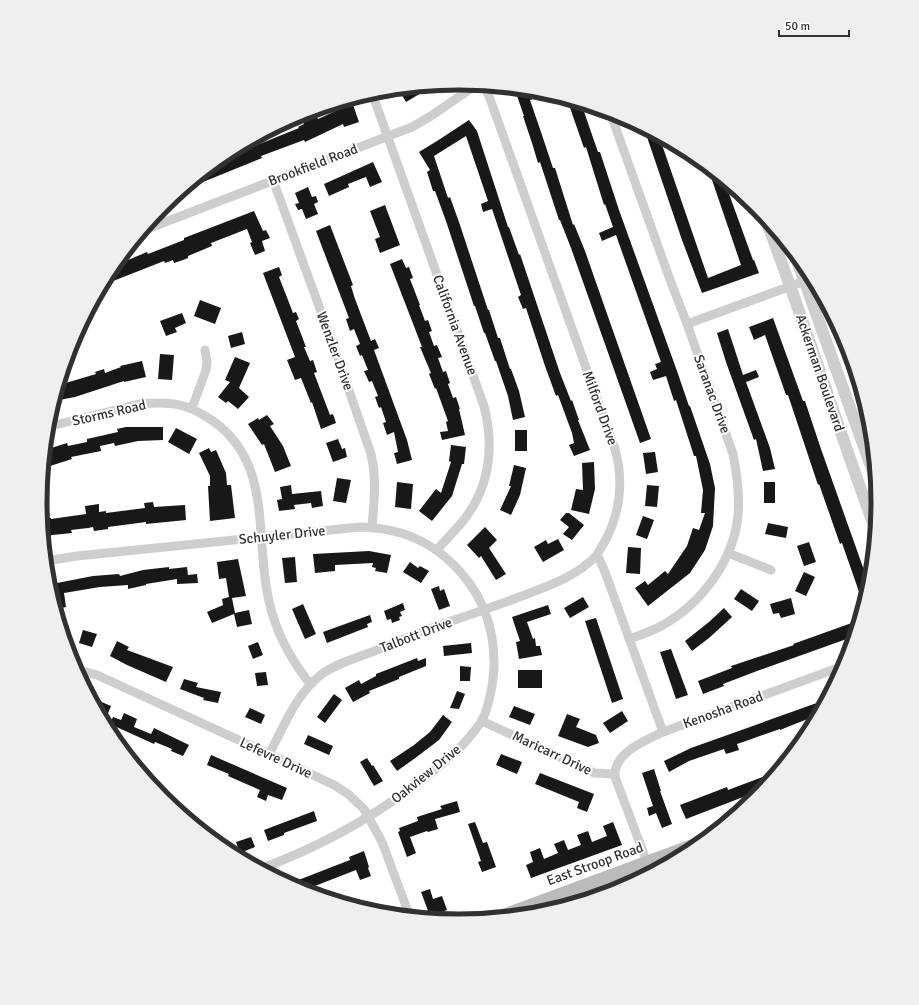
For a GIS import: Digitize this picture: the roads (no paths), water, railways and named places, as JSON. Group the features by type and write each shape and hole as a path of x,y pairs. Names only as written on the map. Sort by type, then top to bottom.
{"main road":[{"name":"East Stroop Road","path":"523,910 649,868 667,859"}],"street":[{"name":"Brookfield Road","path":"153,227 412,127 468,90"},
{"name":"Milford Drive","path":"486,91 617,455 620,471 618,505 615,518 597,554"},
{"name":"California Avenue","path":"374,99 481,398 488,424 490,458 487,474 481,491 465,518 437,550"},
{"name":"Saranac Drive","path":"613,119 733,454 739,492 738,515 735,533 728,553 718,572 707,588 693,603 678,615 663,625 629,640"},
{"name":"Wenzler Drive","path":"273,180 371,454 376,485 372,527"},
{"name":"Ackerman Boulevard","path":"770,231 871,518"},
{"path":"687,324 807,281"},
{"name":"Ackerman Boulevard","path":"812,288 869,460"},
{"path":"192,408 206,370 207,362 205,350"},
{"name":"Storms Road","path":"55,425 139,404 154,402 192,408 218,425 231,437 246,459 254,478 257,494 266,588 275,625 283,644 296,666 310,684"},
{"name":"Schuyler Drive","path":"52,560 77,556 372,527 403,533 419,539 437,550 450,560 461,572 473,588 484,610"},
{"path":"728,553 771,570"},
{"name":"Talbott Drive","path":"269,754 300,696 310,684 336,666 440,625 549,586 587,564 597,554"},
{"path":"597,554 605,572 663,732"},
{"name":"Oakview Drive","path":"267,867 310,849 368,817 392,802 445,762 461,747 482,721 493,684 495,665 494,649 484,610"},
{"name":"Kenosha Road","path":"615,774 618,762 622,756 637,745 663,732 838,667"},
{"name":"Lefevre Drive","path":"83,671 97,675 269,754 334,785 348,794 360,805 386,851 408,911"},
{"name":"Maricarr Drive","path":"482,721 594,774 615,774"},
{"path":"615,774 649,868"}]}
